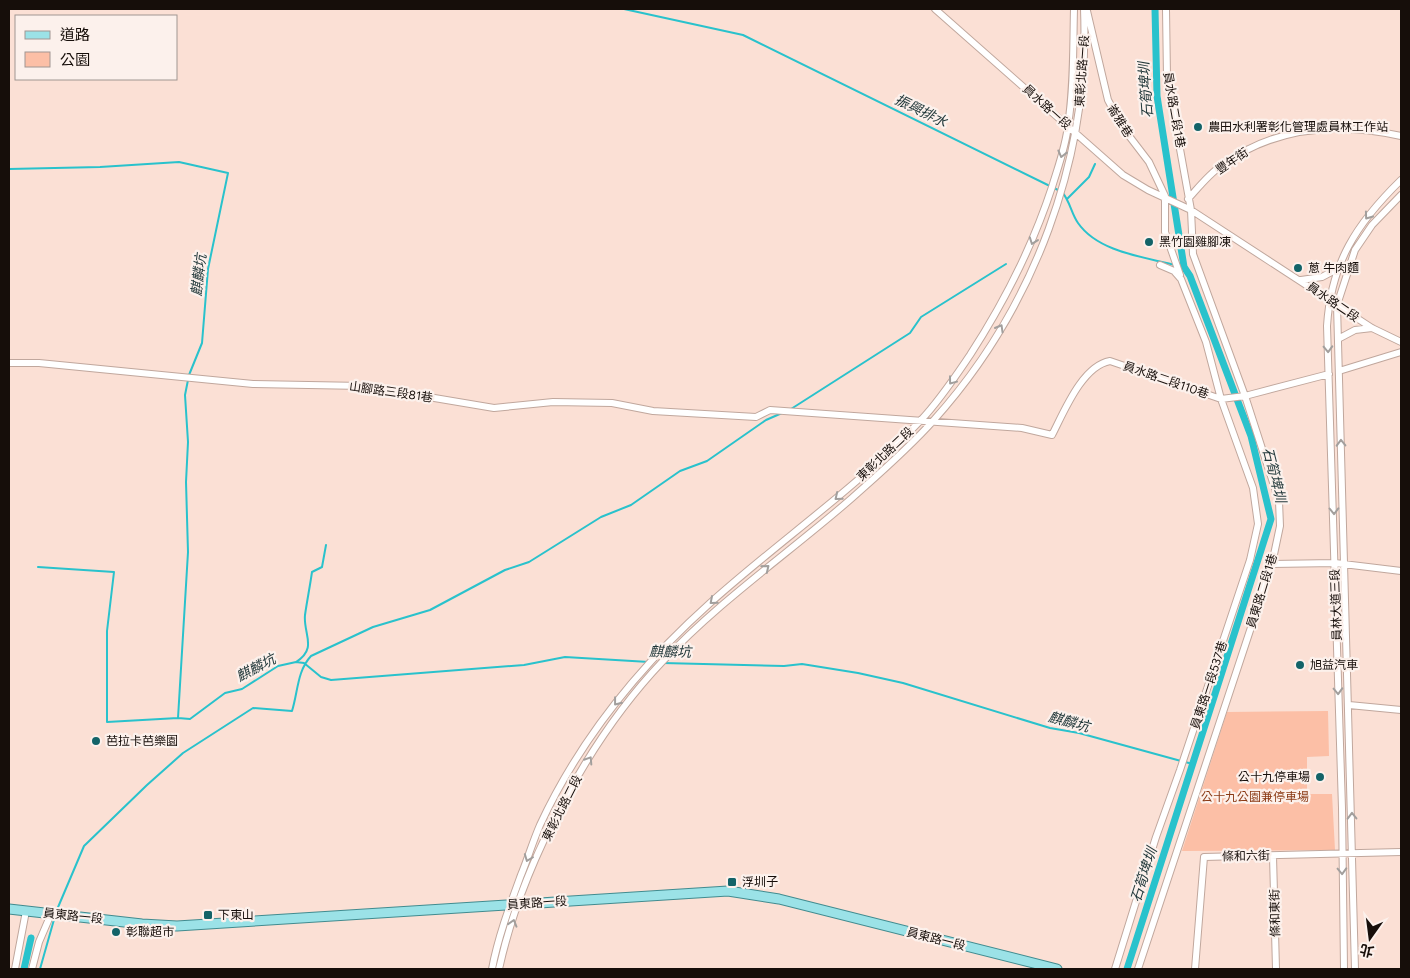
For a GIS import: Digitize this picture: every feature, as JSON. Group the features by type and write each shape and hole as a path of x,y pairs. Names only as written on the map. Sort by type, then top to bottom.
{"main road":[{"name":"員東路一段","path":"9,909 177,926 709,892 757,894 1057,969"}],"street":[{"name":"員水路一段","path":"935,9 1123,175 1148,190 1165,196 1191,210"},
{"name":"東彰北路一段","path":"1068,126 1074,9"},
{"name":"東彰北路一段","path":"1076,133 1084,70 1085,9"},
{"name":"崙雅巷","path":"1085,9 1108,100 1123,128 1149,162 1165,196"},
{"name":"員水路二段1巷","path":"1166,9 1167,77 1191,210"},
{"name":"東彰北路二段","path":"492,969 540,826 562,785 603,719 654,658 709,604 845,492 921,420 957,374 1014,283 1030,250 1054,182 1068,126"},
{"name":"豐年街","path":"1188,198 1220,166 1261,142 1282,135 1328,128 1376,130 1401,136"},
{"name":"東彰北路二段","path":"499,969 514,904 549,829 570,789 612,724 658,665 715,610 851,499 933,421 966,380 997,334 1024,285 1060,198 1076,133"},
{"name":"員林大道三段","path":"1344,969 1335,563 1327,326 1329,300 1344,251 1375,206 1401,180"},
{"name":"員林大道三段","path":"1355,969 1345,615 1346,565 1337,305 1355,250 1372,225 1401,195"},
{"name":"員東路一段537巷","path":"1115,969 1156,837 1190,742 1255,541 1258,524 1253,488 1221,399 1206,342 1165,232 1165,196"},
{"name":"員水路二段","path":"1191,210 1372,328 1401,342"},
{"name":"員東路二段1巷","path":"1138,969 1272,564 1281,513 1245,396 1193,254 1191,210"},
{"path":"1160,265 1174,271 1181,278"},
{"path":"1301,280 1322,277 1337,269"},
{"path":"1338,340 1355,330 1372,328"},
{"path":"1339,371 1401,352"},
{"name":"員水路二段110巷","path":"933,421 1022,428 1052,435 1073,394 1097,366 1110,361 1221,399"},
{"name":"山腳路三段81巷","path":"9,362 38,363 253,384 363,386 494,408 553,402 612,403 652,411 756,417 770,410 884,420 921,420"},
{"path":"1221,399 1245,396 1329,374"},
{"path":"921,420 933,421"},
{"path":"1272,564 1335,563 1401,570"},
{"path":"1349,705 1401,710"},
{"name":"條和六街","path":"1194,969 1204,857 1401,852"},
{"name":"條和東街","path":"1273,856 1276,969"},
{"path":"15,969 26,911"},
{"path":"32,969 39,942 50,914"}],"green space":[{"name":"公十九公園兼停車場","path":"1328,711 1329,756 1307,757 1307,794 1332,794 1335,850 1182,851 1227,712"}],"waterway":[{"name":"振興排水","path":"624,9 743,35 1058,190"},
{"name":"石筍埤圳","path":"1127,969 1271,519 1251,436 1190,276 1184,267 1157,96 1155,9"},
{"name":"麒麟坑","path":"9,169 100,167 179,162 228,173 208,269 202,343 189,375"},
{"path":"1067,199 1089,177 1095,164"},
{"name":"振興排水","path":"1062,192 1078,223 1097,241 1122,252 1175,265"},
{"path":"791,409 910,333 921,317 1006,264"},
{"name":"麒麟坑","path":"188,380 185,395 188,442 186,482 188,552 178,718 190,719 225,693 242,689 278,666 296,662 304,663 321,677 331,680 524,665 565,657 649,662"},
{"path":"56,912 84,846 183,753 253,708 292,711 300,675 311,656 373,627 430,610 505,570 529,562 601,517 631,505 680,471 707,461 766,420 782,413"},
{"path":"296,662 303,657 308,646 305,615 312,572 322,567 326,545"},
{"path":"38,567 114,572 107,631 107,722 178,718"},
{"name":"麒麟坑","path":"663,663 784,666 802,664 858,673 903,683 1050,728 1079,733 1181,761"},
{"name":"麒麟坑","path":"1185,762 1193,764"},
{"path":"40,969 55,916"},
{"path":"24,969 31,938"}],"place":[{"name":"農田水利署彰化管理處員林工作站","path":"1198,127"},
{"name":"黑竹園雞腳凍","path":"1149,242"},
{"name":"蔥 牛肉麵","path":"1298,268"},
{"name":"旭益汽車","path":"1300,665"},
{"name":"芭拉卡芭樂園","path":"96,741"},
{"name":"公十九停車場","path":"1320,777"},
{"name":"浮圳子","path":"732,882"},
{"name":"下東山","path":"208,915"},
{"name":"彰聯超市","path":"116,932"}]}
